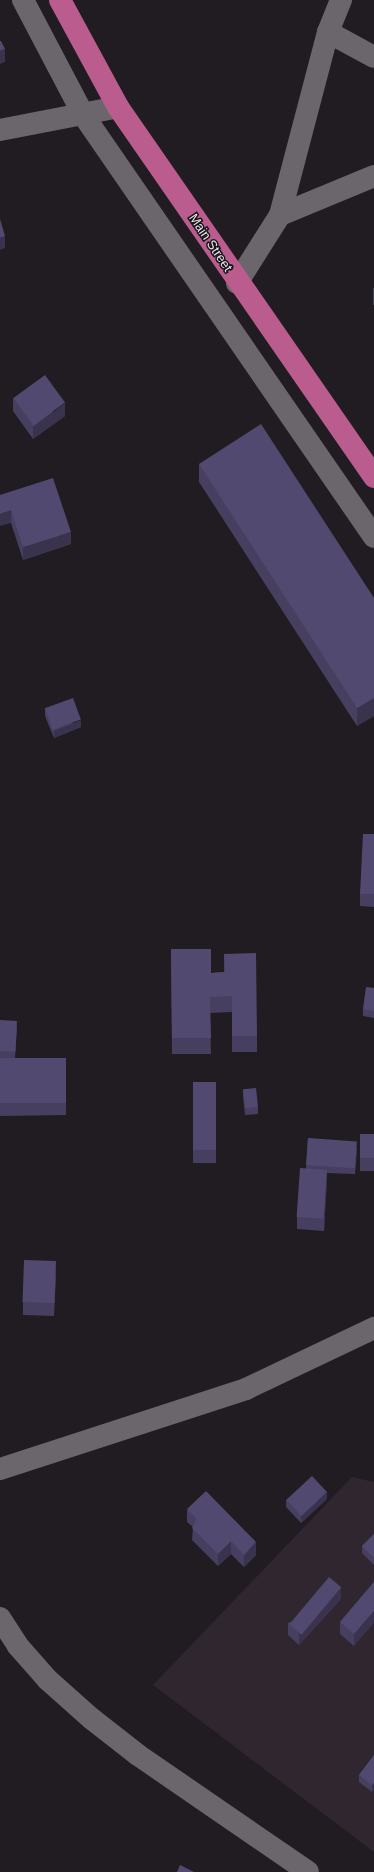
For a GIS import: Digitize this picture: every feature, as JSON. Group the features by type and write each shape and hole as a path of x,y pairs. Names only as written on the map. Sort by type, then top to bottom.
{"highway":[{"name":"Main Street","path":"60,0 118,107 237,283 374,477"}],"street":[{"path":"23,0 84,116 374,537"},
{"path":"237,283 280,215 328,32 341,0"},
{"path":"328,32 374,57"},
{"path":"0,130 84,116 118,107"},
{"path":"280,215 374,176"},
{"path":"0,1470 246,1389 374,1328"},
{"path":"0,1618 18,1646 43,1674 92,1719 138,1756 308,1872"}],"shaded area":[{"path":"352,1477 374,1482 374,1852 153,1685"}],"building":[{"path":"0,41 5,49 0,51"},
{"path":"0,219 5,236 0,238"},
{"path":"45,375 65,403 33,425 13,398"},
{"path":"261,424 374,598 374,698 357,708 199,464"},
{"path":"53,478 71,532 23,547 11,510 0,514 0,495"},
{"path":"73,698 81,720 53,730 45,708"},
{"path":"363,834 374,834 374,894 360,894"},
{"path":"171,949 211,949 211,973 225,972 224,954 256,953 257,1036 232,1036 232,996 210,997 211,1038 172,1038"},
{"path":"366,987 374,988 374,1011 363,1009"},
{"path":"0,1020 17,1021 15,1052 0,1051"},
{"path":"0,1058 66,1058 66,1103 0,1103"},
{"path":"193,1082 216,1082 216,1150 193,1150"},
{"path":"256,1088 258,1107 245,1108 243,1089"},
{"path":"360,1134 374,1134 374,1158 360,1158"},
{"path":"308,1138 357,1141 355,1168 306,1165"},
{"path":"300,1168 327,1170 324,1219 297,1217"},
{"path":"24,1260 56,1261 55,1303 23,1302"},
{"path":"312,1476 327,1492 301,1516 286,1500"},
{"path":"206,1491 256,1542 244,1555 231,1541 218,1554 192,1528 197,1519 187,1509"},
{"path":"374,1534 374,1558 362,1546"},
{"path":"329,1577 341,1587 301,1635 289,1624"},
{"path":"374,1582 374,1611 354,1634 340,1622"},
{"path":"374,1755 374,1783 372,1785 359,1775"},
{"path":"180,1865 194,1872 177,1872"}]}
